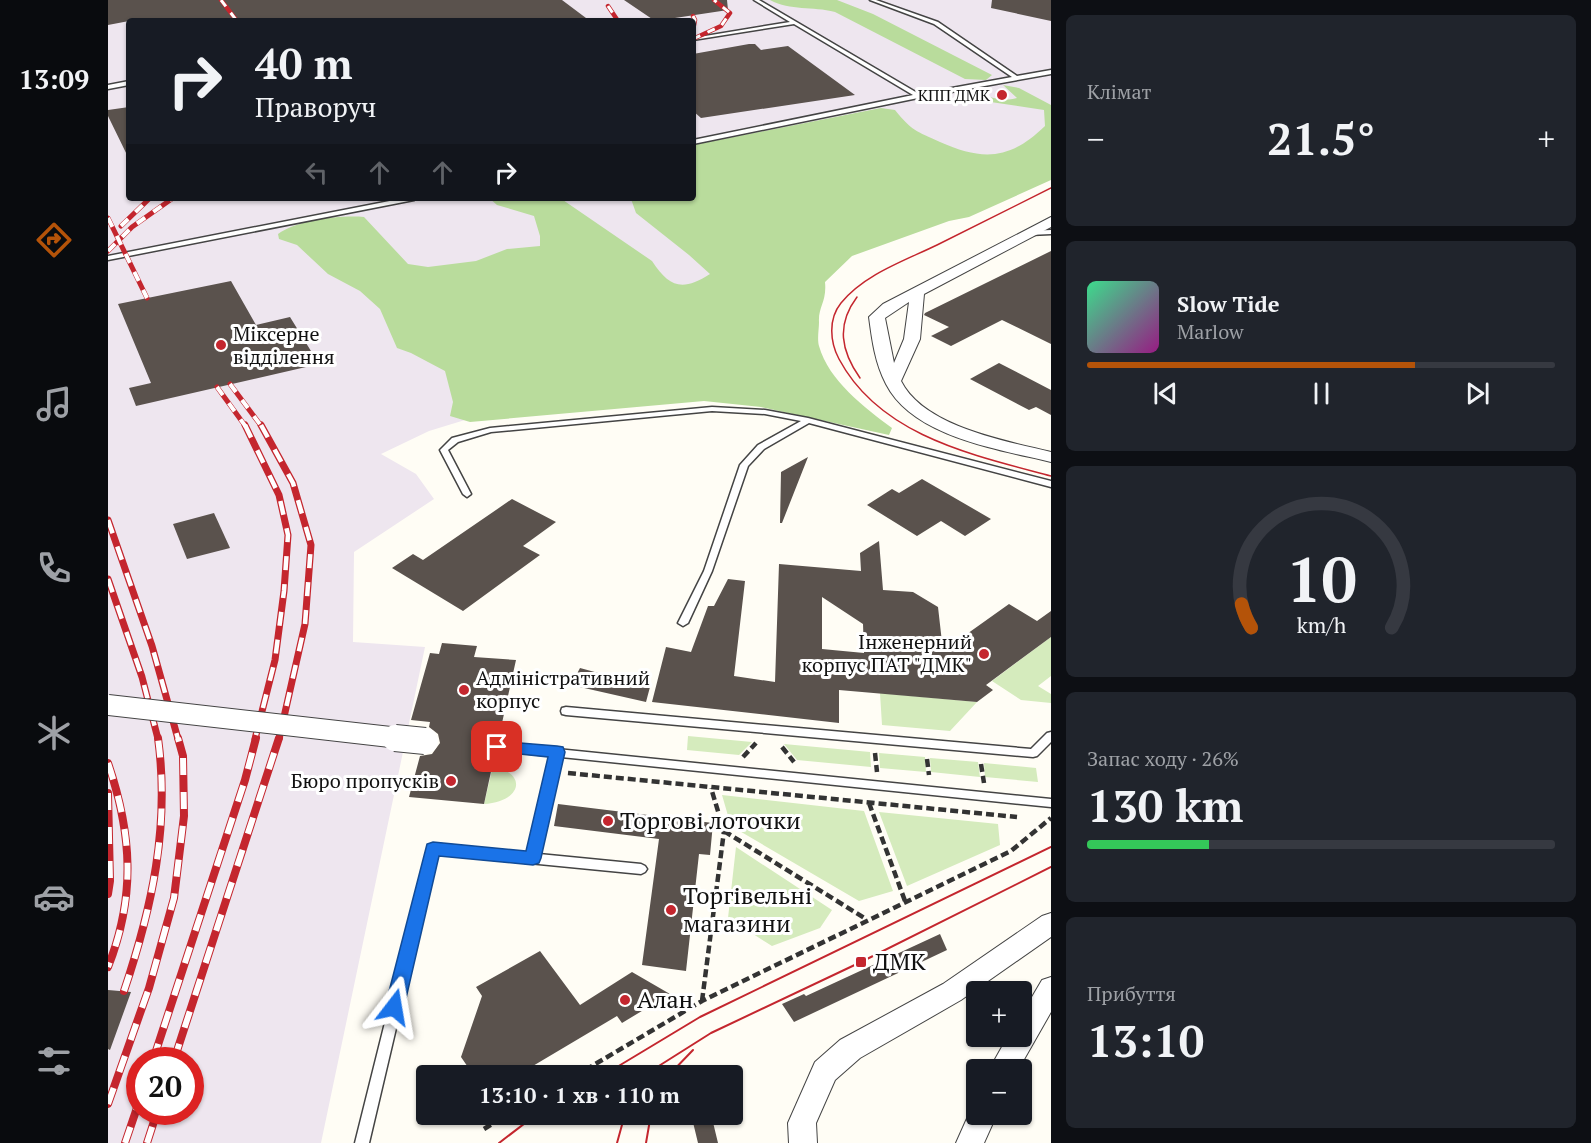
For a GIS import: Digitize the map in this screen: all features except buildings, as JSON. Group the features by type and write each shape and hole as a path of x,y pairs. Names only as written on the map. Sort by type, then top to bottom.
{"street":[{"path":"1051,221 888,307 877,317 880,344 892,381 908,404 936,421 986,440 1051,457"},
{"path":"892,381 912,344 917,293"},
{"path":"108,705 425,741"},
{"path":"803,1143 802,1123 825,1071 850,1049 952,992 1051,923"},
{"path":"1009,1059 1051,987"},
{"path":"970,1143 978,1125"}],"lane":[{"path":"756,0 918,96"},
{"path":"872,0 936,23 1016,78"},
{"path":"696,38 794,22"},
{"path":"696,141 918,96 1051,72"},
{"path":"108,87 126,84"},
{"path":"108,258 399,201"},
{"path":"1028,233 1051,232"},
{"path":"467,494 444,450 455,440 490,430 712,409 765,412 808,420 1051,484"},
{"path":"683,623 708,571 744,465 761,447 808,420"},
{"path":"566,711 1034,753 1051,736"},
{"path":"497,747 1051,803"},
{"path":"533,858 557,752"},
{"path":"362,1143 433,849 641,869"}],"path":[{"path":"732,770 769,729 805,777"},
{"path":"874,739 878,785"},
{"path":"553,772 1021,817"},
{"path":"702,1001 724,831 711,788"},
{"path":"869,803 905,901"},
{"path":"1041,815 1051,816"},
{"path":"594,1065 702,1001 1011,851 1051,816"},
{"path":"724,831 866,920"},
{"path":"484,1129 490,1125"}],"shaded area":[{"path":"108,0 1051,0 1051,149 478,416 429,431 381,454 416,474 434,499 354,552 353,642 425,647 321,1143 108,1143"}],"green space":[{"path":"770,0 837,0 873,14 992,75 986,80 965,79 835,12 786,6"},
{"path":"1003,85 1019,88 1051,105 1051,180 969,217 949,221 852,256 825,282 818,337 824,359 839,382 892,428 889,435 761,407 704,401 470,422 450,416 453,402 445,371 397,348 380,309 360,291 328,274 297,245 279,239 278,234 308,222 343,217 364,217 408,264 428,267 476,261 507,249 540,246 540,236 534,216 497,205 492,201 564,201 652,261 664,277 684,285 710,274 636,213 632,201 696,201 696,144 881,108 895,110 915,130 955,148 983,154 996,154 1020,146 1045,126 1044,110 977,100 967,96 980,95 1003,100 1017,98"},
{"path":"1051,637 1051,676 1038,686 1051,694 1051,703 1021,700 992,681"},
{"path":"880,693 977,702 950,731 882,725"},
{"path":"688,736 752,742 739,755 687,750"},
{"path":"784,744 870,752 871,767 797,760"},
{"path":"879,753 925,757 926,772 880,768"},
{"path":"930,758 978,762 980,777 931,772"},
{"path":"984,763 1036,768 1038,782 985,777"},
{"path":"493,766 505,770 512,776 516,782 516,788 505,799 484,804"},
{"path":"722,795 864,811 893,891 859,901 731,826"},
{"path":"879,812 998,824 1000,845 907,886"},
{"path":"736,847 832,910 820,928 772,946 728,918"}],"tram line":[{"path":"1051,188 873,276 841,303 832,323 832,338 839,359 857,385 878,407 904,424 960,450 1051,476"},
{"path":"857,297 846,318 844,338 845,348 860,378"},
{"path":"620,1065 700,1017 1051,847"},
{"path":"660,1065 711,1033 861,962 1051,867"},
{"path":"679,1065 693,1050"},
{"path":"499,1143 523,1125"},
{"path":"617,1143 622,1125"},
{"path":"646,1143 649,1125"}],"railway":[{"path":"221,0 235,18"},
{"path":"696,38 721,26 730,13 714,0"},
{"path":"608,6 616,18"},
{"path":"121,226 147,201"},
{"path":"119,240 132,227 169,201"},
{"path":"108,218 119,240"},
{"path":"108,251 119,240"},
{"path":"119,240 147,298"},
{"path":"230,384 262,427"},
{"path":"217,387 246,427"},
{"path":"261,425 293,483 311,545 305,624 279,739"},
{"path":"246,427 279,495 288,535 284,591 275,660 255,739"},
{"path":"108,520 152,646 178,739"},
{"path":"108,579 142,677 158,739"},
{"path":"124,991 143,929 156,866 162,803 158,738"},
{"path":"108,1104 149,988 174,898 184,816 183,756 178,738"},
{"path":"157,1047 245,780 256,738"},
{"path":"178,1047 279,738"},
{"path":"108,763 122,815 128,865 123,915 108,967"},
{"path":"108,793 110,881 108,894"},
{"path":"125,1143 131,1125"},
{"path":"147,1143 153,1125"}],"place":[{"name":"КПП ДМК","path":"1002,95"},
{"name":"Міксерне відділення","path":"221,345"},
{"name":"Інженерний корпус ПАТ \"ДМК\"","path":"984,654"},
{"name":"Адміністративний корпус","path":"464,690"},
{"name":"Бюро пропусків","path":"451,781"},
{"name":"Торгові лоточки","path":"608,821"},
{"name":"Торгівельні магазини","path":"671,910"},
{"name":"ДМК","path":"861,962"},
{"name":"Алан","path":"625,1000"}],"route":[{"path":"394,1007 433,849 533,858 557,752 497,747"}]}
